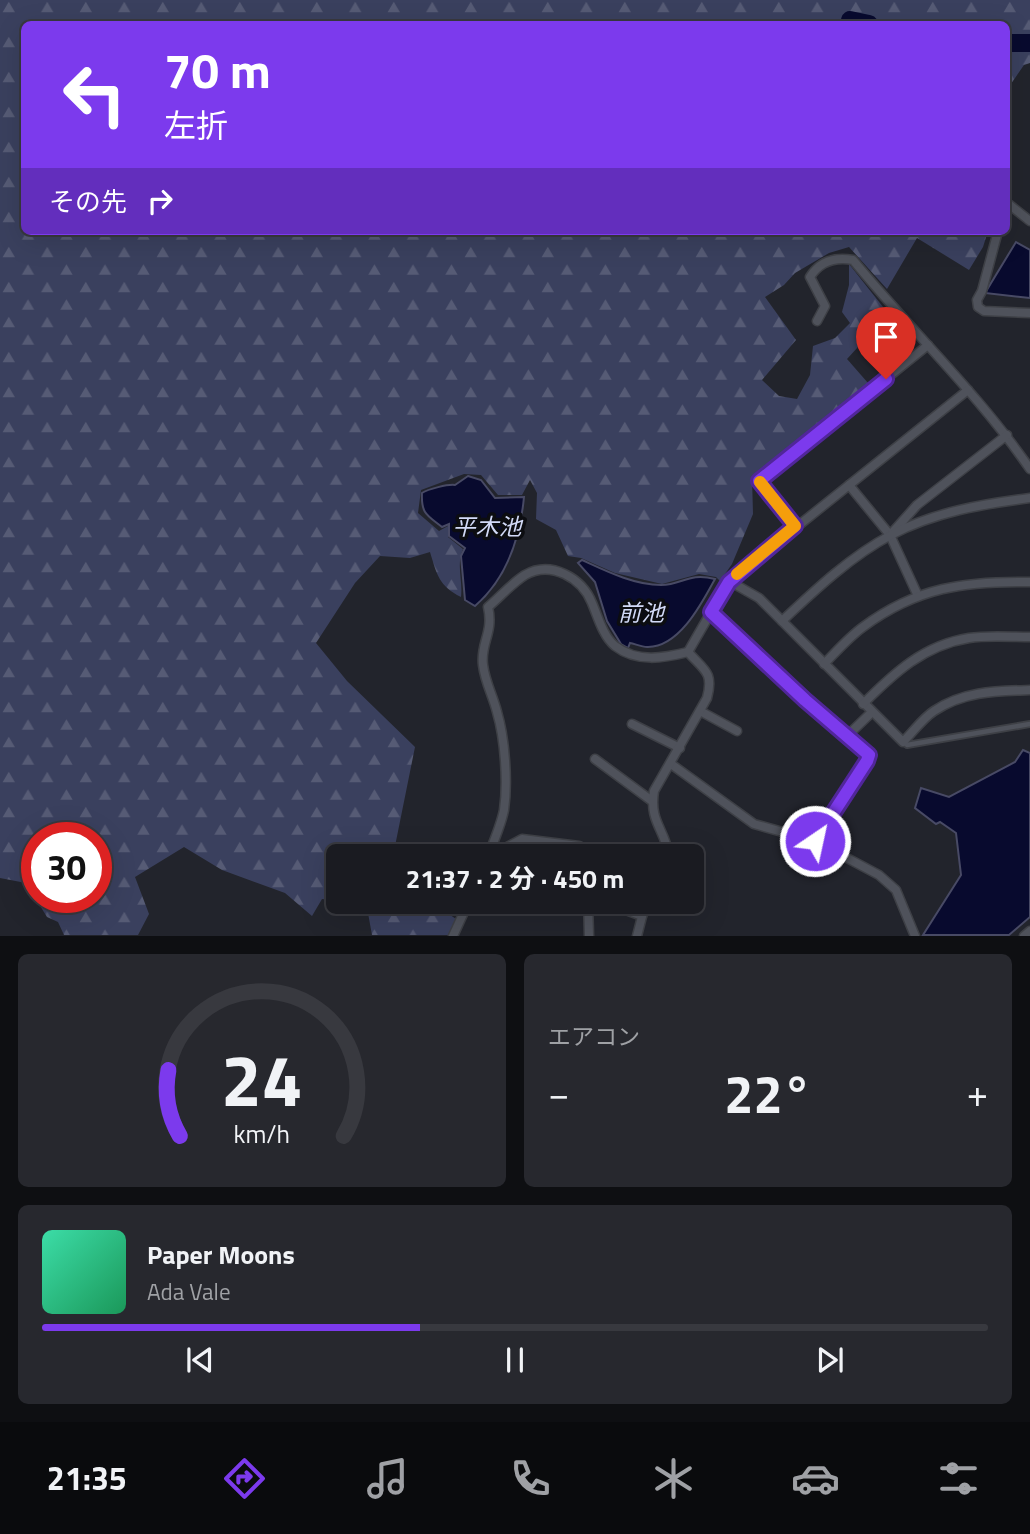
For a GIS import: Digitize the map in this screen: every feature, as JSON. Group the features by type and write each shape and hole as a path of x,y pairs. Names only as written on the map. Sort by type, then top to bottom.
{"street":[{"path":"1010,205 1030,221"},
{"path":"997,235 982,291 977,300 978,307 984,311 1030,313"},
{"path":"817,321 825,306 810,277 815,269 837,257 853,260 1007,435 1030,469"},
{"path":"795,526 759,481 928,345"},
{"path":"492,844 504,809 504,777 503,742 498,712 482,664 491,622 488,607 526,575 541,570 563,573 585,589 608,640 616,647 625,652 663,659 688,652 729,582 795,526 968,390"},
{"path":"782,621 825,580 890,535 917,505 1007,435"},
{"path":"849,485 890,535 918,596"},
{"path":"890,535 953,511 1030,498"},
{"path":"729,582 760,598 903,742 932,712 952,701 990,691 1030,690"},
{"path":"824,664 861,628 892,607 918,596 952,586 982,582 1030,582"},
{"path":"711,612 805,700 869,755 815,841"},
{"path":"863,704 894,673 941,644 971,638 1030,637"},
{"path":"666,844 654,820 654,792 709,691 709,674 688,652"},
{"path":"700,711 737,731"},
{"path":"847,736 872,712"},
{"path":"632,724 680,748"},
{"path":"595,759 652,802"},
{"path":"671,764 754,824 815,841 879,875 896,890 913,935"},
{"path":"513,844 522,839 563,844"},
{"path":"453,936 463,914"},
{"path":"588,914 589,936"},
{"path":"637,914 642,916 637,936"},
{"path":"1024,936 1030,931"}],"lane":[{"path":"903,742 907,744 1030,723"}],"green space":[{"path":"0,0 1030,0 1030,63 1024,65 1010,85 1010,21 21,21 21,235 987,235 969,270 917,238 887,289 849,247 829,253 795,273 784,285 765,297 796,340 762,380 779,396 797,399 810,375 813,346 835,338 850,323 842,312 849,285 849,264 883,307 879,324 847,359 868,383 752,478 753,514 732,564 720,581 716,577 699,574 662,584 615,573 581,558 568,556 556,530 536,519 537,493 530,480 522,495 498,495 481,475 464,474 421,490 418,513 439,531 448,526 448,537 463,549 460,561 461,597 448,589 440,579 430,552 410,558 380,556 355,583 316,643 347,681 415,747 395,844 326,844 326,900 322,899 312,916 285,893 222,870 184,847 135,877 149,914 138,935 64,935 58,922 45,913 112,913 112,822 21,822 21,882 0,878"},
{"path":"368,914 449,914 456,919 448,935 372,935"}],"water":[{"path":"1016,242 1030,250 1030,298 985,293"},
{"name":"平木池","path":"468,476 481,480 495,498 524,497 519,528 510,557 495,583 475,606 465,600 461,556 465,548 449,536 449,524 442,527 432,520 426,513 422,500 422,493 425,491 455,485"},
{"name":"前池","path":"582,560 641,583 661,585 698,577 715,579 688,622 669,640 647,647 630,643 628,648 621,644 607,621 595,582 578,563"},
{"path":"1023,750 1030,753 1030,917 1009,935 923,935 961,875 956,833 940,822 936,824 915,808 921,788 949,797 1015,762"}],"waterway":[{"path":"850,20 855,21"},
{"path":"1010,43 1030,43"}],"slow traffic":[{"path":"737,574 795,526 760,482"}],"route":[{"path":"815,841 869,755 805,700 711,612 729,582 795,526 759,481 886,379"}]}
